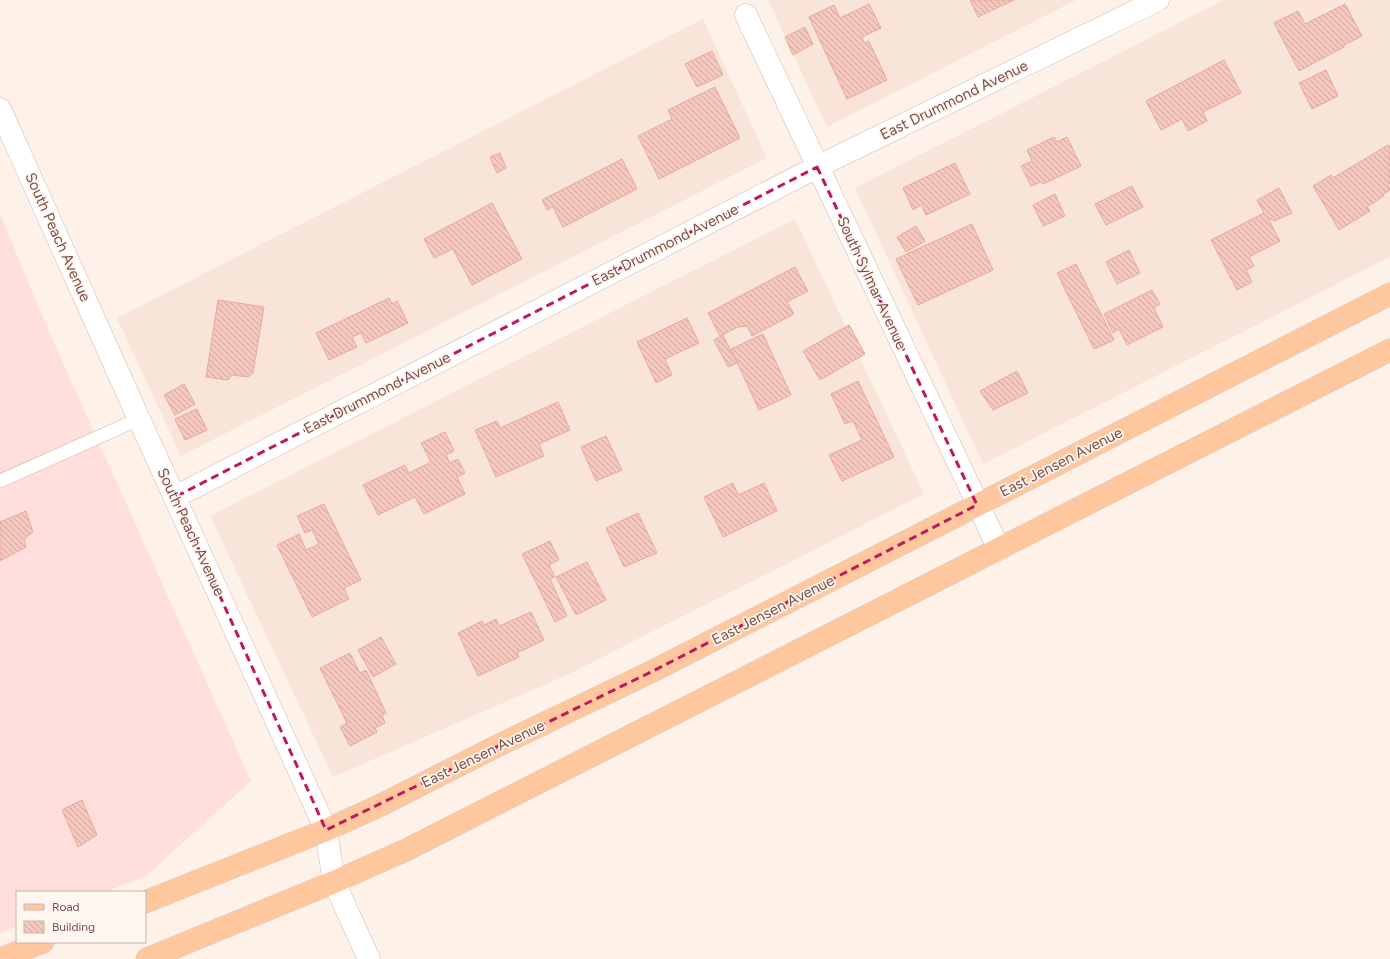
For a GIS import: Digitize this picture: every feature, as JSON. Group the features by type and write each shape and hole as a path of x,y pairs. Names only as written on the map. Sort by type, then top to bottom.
{"main road":[{"name":"East Jensen Avenue","path":"146,902 326,830 381,805 501,744 652,672 1390,294"},
{"path":"147,959 334,882 406,850 1390,350"},
{"path":"0,959 40,943"}],"street":[{"name":"East Drummond Avenue","path":"175,497 817,167 1158,0"},
{"name":"South Sylmar Avenue","path":"746,15 999,549"},
{"name":"South Peach Avenue","path":"0,109 326,830 334,882 370,959"}],"lane":[{"path":"0,481 139,419"}],"highlighted area":[{"path":"817,167 977,505 651,672 326,830 175,497"}],"shaded area":[{"path":"768,0 1076,0 827,127"},
{"path":"1224,0 1390,0 1390,257 983,464 855,188"},
{"path":"703,19 767,158 181,456 117,318"},
{"path":"0,214 49,332 251,781 146,876 108,891 16,891 16,926 0,933"},
{"path":"795,219 924,494 567,675 333,777 210,516"}],"building":[{"path":"970,0 1014,0 978,17"},
{"path":"869,4 881,28 862,37 864,43 869,41 887,80 847,99 809,17 834,5 840,18"},
{"path":"1345,4 1362,36 1299,71 1274,23 1298,11 1305,24"},
{"path":"805,27 813,44 793,55 785,37"},
{"path":"712,51 723,75 697,87 685,64"},
{"path":"1224,60 1241,93 1203,112 1207,121 1188,131 1182,119 1161,130 1146,101"},
{"path":"1326,70 1338,96 1312,109 1299,83"},
{"path":"715,87 740,138 659,179 638,136 672,119 668,110"},
{"path":"1054,137 1057,142 1067,137 1081,166 1043,184 1041,182 1031,186 1021,166 1032,161 1027,150"},
{"path":"1388,145 1390,146 1390,183 1388,184 1390,190 1383,194 1384,196 1367,207 1370,211 1339,230 1313,186 1331,175 1333,178"},
{"path":"500,153 506,168 497,173 490,157"},
{"path":"622,159 637,189 563,227 553,207 547,210 542,200"},
{"path":"955,163 970,194 926,215 921,205 913,210 903,188"},
{"path":"1132,186 1143,207 1106,225 1095,204"},
{"path":"1279,188 1292,213 1274,221 1271,219 1269,220 1280,241 1249,257 1254,266 1246,270 1252,282 1237,290 1211,240 1264,213 1257,200"},
{"path":"1055,194 1065,216 1043,226 1033,205"},
{"path":"492,203 522,259 472,285 453,249 434,258 424,239"},
{"path":"972,224 993,270 918,305 896,259"},
{"path":"916,226 925,241 906,252 897,237"},
{"path":"1129,250 1140,273 1117,284 1106,262"},
{"path":"1076,264 1114,340 1094,349 1057,273"},
{"path":"795,267 808,291 787,302 794,314 752,336 747,326 738,327 720,336 708,313"},
{"path":"1152,290 1160,304 1154,308 1163,327 1127,345 1119,329 1113,333 1104,314"},
{"path":"389,298 392,304 397,301 408,323 366,343 361,333 352,337 357,347 329,360 316,333"},
{"path":"218,300 264,307 253,373 248,377 232,375 228,380 206,377"},
{"path":"687,318 699,343 665,359 672,375 656,383 637,342"},
{"path":"849,325 865,354 820,380 803,351"},
{"path":"763,334 791,395 759,410 731,349"},
{"path":"723,335 737,363 728,367 714,340"},
{"path":"1017,371 1028,393 993,410 980,391"},
{"path":"858,381 894,457 842,481 829,455 862,440 853,421 845,424 831,394"},
{"path":"184,384 195,404 175,415 164,395"},
{"path":"558,402 570,430 539,444 544,456 496,477 475,430 497,421 500,428"},
{"path":"197,409 207,430 185,440 175,419"},
{"path":"445,432 454,451 446,455 450,463 458,459 465,473 457,477 465,494 424,514 415,497 378,515 363,485 405,465 409,473 431,462 421,443"},
{"path":"606,436 622,470 596,481 581,447"},
{"path":"733,483 738,495 764,483 777,511 723,537 704,497"},
{"path":"324,504 361,580 344,588 349,599 312,617 277,545 299,534 306,550 319,544 312,530 305,533 297,516"},
{"path":"26,511 33,532 24,539 26,547 0,561 0,522"},
{"path":"638,513 657,553 624,567 606,528"},
{"path":"550,541 559,560 549,565 555,577 550,579 567,616 555,622 522,554"},
{"path":"587,562 606,600 576,615 556,577"},
{"path":"531,612 544,640 517,653 519,657 478,676 458,633 482,621 484,625 496,619 499,626"},
{"path":"381,637 396,664 373,677 358,650"},
{"path":"350,653 360,673 366,670 386,713 382,715 385,723 375,728 377,732 350,746 340,727 347,723 320,668"},
{"path":"82,800 97,835 78,847 62,810"}]}
